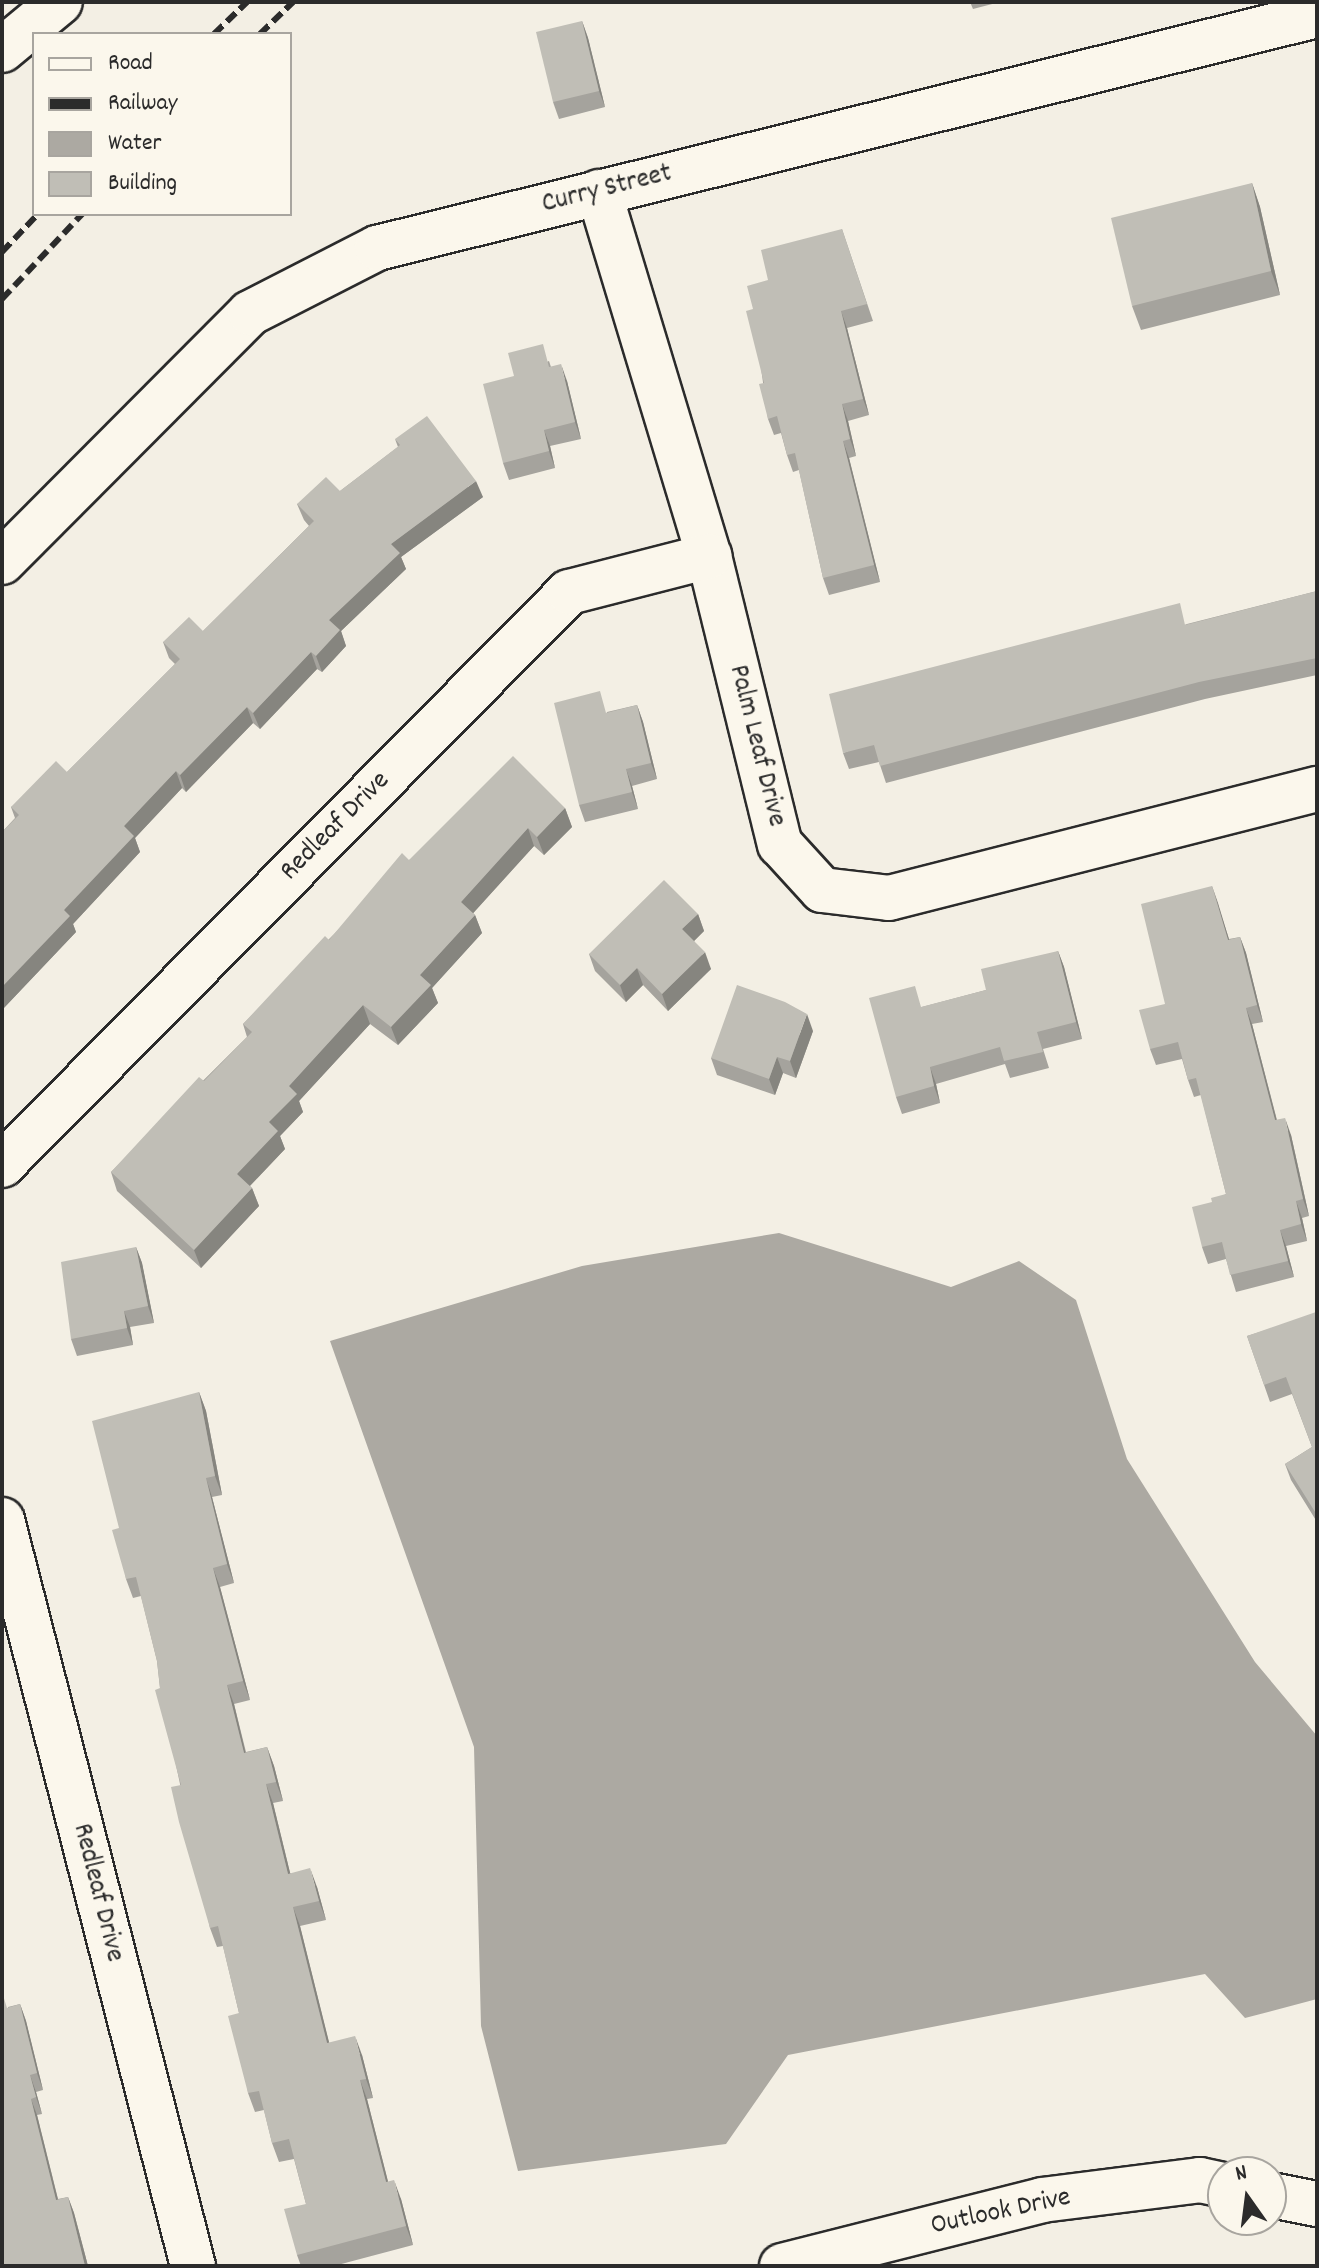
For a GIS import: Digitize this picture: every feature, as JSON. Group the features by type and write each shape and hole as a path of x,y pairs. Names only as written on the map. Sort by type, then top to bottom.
{"street":[{"path":"2,50 60,2"},
{"name":"Curry Street","path":"2,562 250,313 377,248 1317,15"},
{"name":"Palm Leaf Drive","path":"599,192 709,556 780,844 822,890 889,898 1315,802"},
{"name":"Redleaf Drive","path":"2,1165 569,592 709,556"},
{"name":"Redleaf Drive","path":"2,1520 193,2266"},
{"name":"Outlook Drive","path":"782,2266 1042,2200 1207,2182"},
{"path":"1287,2198 1317,2204"}],"water":[{"path":"779,1233 951,1287 1019,1261 1076,1300 1127,1459 1255,1662 1317,1736 1317,1999 1245,2018 1205,1974 788,2055 726,2144 518,2171 481,2026 474,1747 330,1341 582,1266"}],"building":[{"path":"582,21 599,91 553,102 536,32"},
{"path":"1252,183 1271,271 1132,306 1111,218"},
{"path":"842,229 867,304 841,311 863,399 842,404 850,439 843,441 874,565 823,578 795,453 787,455 777,416 768,419 759,384 764,383 746,311 753,309 747,286 768,280 761,250"},
{"path":"543,344 549,367 561,364 575,422 544,430 549,451 503,463 483,384 514,376 508,353"},
{"path":"427,416 476,481 391,544 400,553 329,620 340,630 316,656 311,652 253,713 247,707 180,775 176,771 124,826 134,836 64,910 70,916 2,987 2,832 19,815 11,807 56,761 67,772 180,659 163,642 189,617 203,631 314,521 297,504 326,477 340,491 400,445 395,439"},
{"path":"1317,591 1317,658 1199,682 880,766 874,745 843,753 829,694 1180,603 1185,625"},
{"path":"600,691 606,713 637,705 651,763 626,769 632,792 579,805 554,703"},
{"path":"513,756 565,808 537,837 528,828 461,902 475,915 420,975 431,985 391,1027 363,1005 289,1086 297,1094 269,1122 278,1131 237,1174 252,1188 194,1250 111,1172 199,1077 204,1081 252,1032 243,1024 325,936 329,940 402,853 409,860"},
{"path":"664,880 698,914 682,929 705,952 662,994 637,968 620,985 589,954"},
{"path":"1212,886 1228,940 1240,937 1257,1005 1246,1008 1275,1120 1285,1118 1303,1199 1296,1201 1301,1224 1280,1230 1288,1261 1230,1275 1222,1242 1202,1247 1192,1207 1212,1202 1211,1198 1226,1194 1196,1078 1188,1080 1178,1042 1150,1049 1139,1010 1165,1004 1141,904"},
{"path":"1058,951 1076,1022 1037,1032 1043,1052 1004,1061 1000,1047 930,1067 934,1086 896,1097 869,998 915,986 921,1007 986,990 981,969"},
{"path":"737,985 785,1002 807,1014 790,1061 777,1057 769,1079 711,1058"},
{"path":"136,1247 148,1306 124,1311 127,1328 71,1339 61,1262"},
{"path":"1316,1312 1317,1515 1285,1464 1312,1447 1286,1377 1264,1385 1247,1336"},
{"path":"199,1392 215,1476 206,1478 227,1564 213,1568 243,1681 227,1685 244,1753 267,1747 276,1782 266,1784 288,1874 310,1868 319,1901 293,1907 327,2043 355,2036 366,2079 360,2080 386,2182 394,2180 406,2226 297,2255 284,2209 306,2204 289,2139 272,2143 259,2091 248,2093 228,2016 239,2013 218,1926 210,1928 179,1822 171,1787 181,1785 155,1690 160,1688 157,1661 136,1577 126,1579 112,1530 119,1528 92,1421"},
{"path":"2,1992 7,2008 20,2004 37,2073 30,2075 36,2097 31,2099 56,2200 68,2197 85,2266 2,2266"}],"railway":[{"path":"216,32 247,2"},
{"path":"262,32 293,2"},
{"path":"2,252 36,216"},
{"path":"2,299 80,216"}]}
